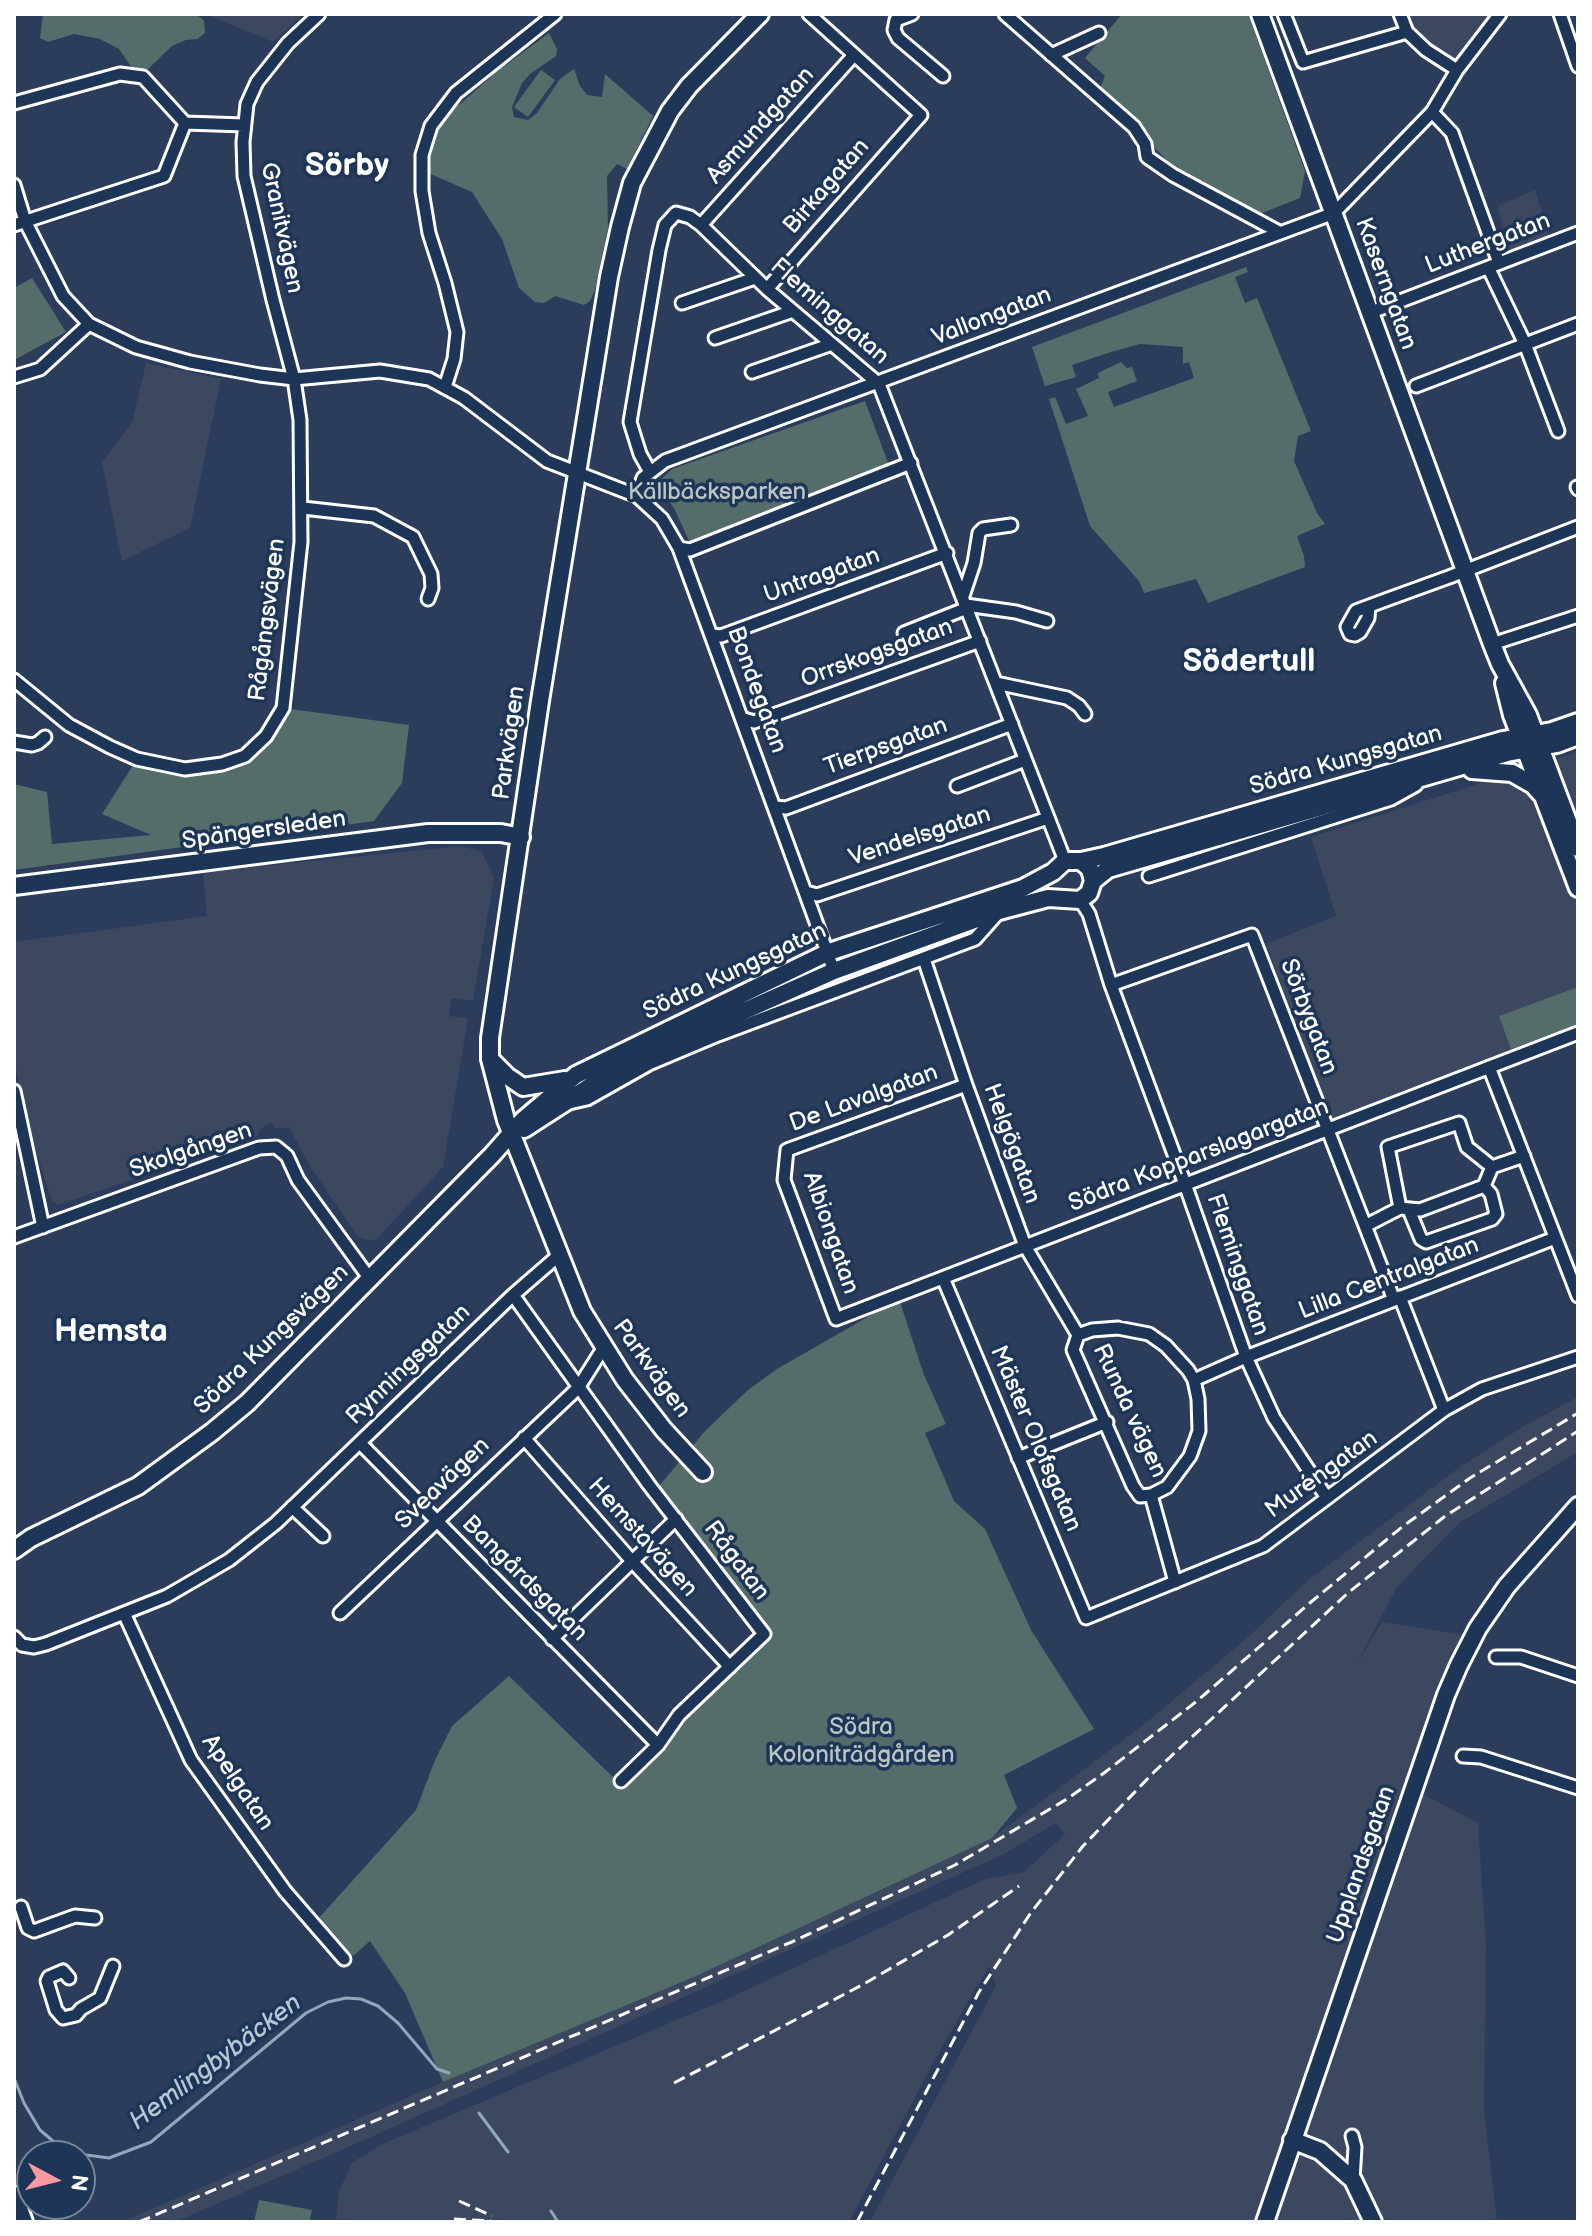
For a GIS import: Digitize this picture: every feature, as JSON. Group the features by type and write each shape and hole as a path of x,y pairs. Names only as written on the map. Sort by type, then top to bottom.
{"main road":[{"name":"Parkvägen","path":"703,1472 648,1410 582,1311 511,1133 490,1059 492,1014 540,701 609,277 632,183 679,99 760,14"},
{"name":"Kaserngatan","path":"1260,14 1492,644 1528,715 1530,742 1546,803 1578,888"},
{"name":"Södra Kungsgatan","path":"511,1133 528,1128 623,1065 834,971 999,911 1048,898 1080,900 1089,893 1093,881 1108,869 1434,774 1530,742 1578,722"},
{"name":"Södra Kungsgatan","path":"511,1133 570,1078 829,952 1023,888 1066,865 1491,744 1557,744 1578,736"},
{"name":"Kaserngatan","path":"1530,742 1578,848"},
{"path":"1434,774 1485,769 1512,773 1533,785 1546,803"},
{"name":"Spängersleden","path":"14,886 428,833 501,833 521,837"},
{"path":"1060,898 1053,888 1066,865 1090,869 1093,881"},
{"path":"490,1059 523,1087 570,1078"},
{"name":"Södra Kungsvägen","path":"14,1550 31,1538 138,1486 192,1448 247,1403 511,1133"},
{"name":"Upplandsgatan","path":"1265,2222 1450,1685 1478,1628 1507,1586 1578,1506"},
{"name":"Upplandsgatan","path":"1543,1545 1578,1522"},
{"name":"Södra Kungsvägen","path":"14,1543 31,1538"},
{"path":"1292,2140 1320,2151 1353,2180 1373,2222"},
{"path":"14,2195 24,2222"}],"street":[{"name":"Granitvägen","path":"294,379 244,176 244,125 247,104 268,66 319,14"},
{"path":"445,387 454,359 457,332 429,233 422,191 422,155 431,126 456,93 555,14"},
{"path":"809,14 854,55"},
{"path":"912,14 896,20 894,30 898,38 943,76"},
{"path":"1005,14 1134,127 1145,144 1147,157 1184,182 1279,232"},
{"path":"1284,14 1303,62 1407,32"},
{"path":"1400,14 1407,32 1426,50 1457,70"},
{"path":"1334,213 1432,112 1457,70 1500,14"},
{"path":"1560,14 1578,66"},
{"path":"1051,55 1099,33"},
{"name":"Birkagatan","path":"767,289 921,115 854,55"},
{"name":"Asmundgatan","path":"701,225 854,55"},
{"path":"14,103 120,74 143,77 185,123 244,125"},
{"path":"1432,112 1452,133 1494,266 1558,431"},
{"path":"19,223 164,176 185,123"},
{"path":"14,185 19,223 63,296 89,324 40,369 14,377"},
{"path":"637,496 643,478 650,472 640,454 630,422 659,250 665,225 676,213 690,217 701,225"},
{"name":"Vallongatan","path":"650,472 665,461 1334,213"},
{"name":"Fleminggatan","path":"701,225 767,289 879,384 1066,865"},
{"name":"Luthergatan","path":"1369,313 1578,233"},
{"path":"682,303 755,278"},
{"path":"715,338 793,311"},
{"name":"Bondegatan","path":"89,324 136,347 190,362 294,379 380,371 415,376 445,387 547,461 637,496 662,519 679,548 834,971"},
{"path":"1416,386 1578,324"},
{"path":"752,372 832,344"},
{"name":"Rågångsvägen","path":"14,680 69,725 137,759 185,769 222,764 245,756 266,736 283,708 297,594 303,508 300,420 294,379"},
{"path":"679,548 690,550 911,463"},
{"name":"Rågångsvägen","path":"303,508 374,516 413,537 431,574 432,588 428,599"},
{"path":"966,603 979,533 983,529 1011,525"},
{"path":"1369,606 1578,527"},
{"name":"Untragatan","path":"712,635 721,636 947,553"},
{"path":"904,633 966,603 1047,621"},
{"path":"1492,644 1578,616"},
{"name":"Orrskogsgatan","path":"744,719 754,722 980,641"},
{"path":"996,683 1067,698 1085,714"},
{"name":"Tierpsgatan","path":"775,807 786,808 1012,724"},
{"path":"14,742 32,745 45,737"},
{"path":"957,786 1025,760"},
{"name":"Södra Kungsgatan","path":"1149,876 1391,799 1434,774"},
{"name":"Vendelsgatan","path":"806,892 817,895 1048,818"},
{"name":"Fleminggatan","path":"1080,900 1089,914 1111,985 1246,1357 1274,1418 1327,1498"},
{"name":"Södra Kungsgatan","path":"561,1105 587,1099 649,1064 718,1035 975,939 999,911"},
{"name":"Sörbygatan","path":"1111,985 1252,935 1328,1130 1444,1410"},
{"name":"Helgögatan","path":"924,959 1025,1246 1078,1335"},
{"name":"Södra Kopparslagargatan","path":"836,1319 1578,1033"},
{"path":"1489,1067 1578,1296"},
{"name":"De Lavalgatan","path":"785,1160 787,1150 966,1085"},
{"path":"14,1091 43,1227"},
{"path":"1484,1186 1496,1214 1492,1219 1431,1242 1421,1239 1405,1209 1388,1147 1459,1123 1467,1147 1492,1167"},
{"name":"Skolgången","path":"14,1237 259,1148 276,1147 287,1156 298,1180 370,1279"},
{"path":"1367,1225 1405,1209 1420,1210 1484,1186 1492,1167 1524,1156"},
{"name":"Albiongatan","path":"785,1160 784,1180 836,1319"},
{"name":"Lilla Centralgatan","path":"1194,1380 1555,1238"},
{"name":"Rynningsgatan","path":"18,1641 34,1647 46,1644 173,1593 217,1568 292,1507 513,1295 558,1256"},
{"name":"Mäster Olofsgatan","path":"943,1278 1086,1618"},
{"name":"Rågatan","path":"513,1295 578,1388 764,1634 679,1715 658,1745 621,1781"},
{"name":"Runda vägen","path":"1118,1328 1149,1334 1177,1357 1194,1380 1199,1431 1190,1456 1167,1487 1151,1495 1140,1496 1073,1350 1078,1335 1092,1330 1118,1328"},
{"path":"578,1388 604,1347"},
{"name":"Muréngatan","path":"1086,1618 1263,1546 1444,1410 1482,1389 1578,1357"},
{"name":"Sveavägen","path":"340,1613 578,1388"},
{"path":"1018,1458 1107,1422"},
{"name":"Hemstavägen","path":"524,1438 730,1667"},
{"name":"Bangårdsgatan","path":"360,1443 658,1745"},
{"path":"1151,1495 1175,1582"},
{"path":"292,1507 323,1536"},
{"path":"552,1639 676,1519"},
{"name":"Apelgatan","path":"124,1613 191,1760 285,1891 344,1959"},
{"path":"1496,1657 1521,1657 1578,1676"},
{"path":"1463,1756 1481,1757 1578,1788"},
{"path":"21,1907 28,1928 34,1931 75,1916 95,1918"},
{"path":"69,1978 63,1971 47,1981 56,2010 63,2018 76,2015 100,1998 113,1966"},
{"path":"1352,2136 1355,2147 1353,2180"}],"shaded area":[{"path":"205,14 304,14 273,42"},
{"path":"1405,14 1493,14 1457,64 1410,27"},
{"path":"1535,190 1550,239 1511,254 1497,206"},
{"path":"146,363 221,379 190,528 122,561 102,462 132,423"},
{"path":"1578,752 1578,1031 1330,1121 1266,944 1336,916 1311,837"},
{"path":"461,846 482,852 494,878 473,1001 451,998 449,1016 468,1018 443,1167 375,1241 358,1237 308,1163 289,1127 276,1129 271,1122 260,1129 258,1136 177,1164 170,1148 158,1152 163,1169 58,1205 52,1201 33,1142 14,1060 14,942 207,916 203,872"},
{"path":"1578,1397 1578,1452 1459,1523 1397,1587 1356,1665 1382,1622 1466,1635 1410,1787 1478,1823 1486,1946 1484,2110 1497,2222 870,2222 996,1986 989,1966 939,2052 849,2222 336,2222 339,2191 352,2163 382,2144 729,1998 985,1879 1024,1872 1065,1834 1056,1823 1004,1854 175,2222 122,2222 694,1977 992,1838 1147,1722 1247,1638 1306,1582 1460,1467 1524,1426"}],"green space":[{"path":"43,14 192,14 204,21 205,33 197,39 172,46 146,71 132,68 119,49 100,39 74,34 48,42 40,38"},
{"path":"1122,14 1248,14 1305,171 1300,198 1257,215 1171,165 1100,89 1105,76 1085,58"},
{"path":"549,33 557,49 556,56 522,83 512,107 514,117 528,120 537,113 560,79 574,69 587,95 602,97 605,74 653,116 627,169 617,164 607,176 608,228 595,290 590,301 584,305 555,296 544,303 535,302 519,288 502,239 472,192 426,172 429,147 450,107 459,105 492,76 487,70 500,58 506,65"},
{"path":"541,70 555,80 528,117 514,107"},
{"path":"1246,267 1248,272 1235,277 1245,303 1257,298 1311,431 1298,436 1294,461 1325,524 1297,536 1305,567 1208,603 1196,579 1144,593 1139,581 1090,526 1049,399 1055,397 1066,424 1088,416 1076,389 1099,378 1098,373 1121,362 1127,368 1132,367 1137,381 1108,392 1114,407 1194,378 1189,362 1183,364 1183,347 1140,344 1111,352 1072,365 1076,377 1045,386 1032,347"},
{"path":"32,278 66,332 14,360 14,288"},
{"name":"Källbäcksparken","path":"865,401 890,468 690,543 658,482 672,469"},
{"path":"283,708 409,725 402,783 374,821 14,870 14,784 47,792 52,844 151,835 102,814 137,759 185,769 245,756"},
{"path":"1578,987 1578,1024 1511,1049 1499,1016"},
{"name":"Södra Koloniträdgården","path":"899,1299 924,1375 946,1424 925,1433 954,1501 985,1529 1031,1630 1094,1729 1004,1775 1017,1808 992,1838 694,1977 443,2082 405,1993 370,1941 353,1956 318,1919 416,1810 452,1726 509,1676 615,1779 766,1636 655,1491 705,1431 748,1390 777,1369"},
{"path":"259,2200 312,2210 309,2222 254,2222"}],"waterway":[{"name":"Hemlingbybäcken","path":"14,2078 40,2130 53,2141 79,2154 109,2158 151,2142 306,2013 328,2002 361,1999 378,2006 398,2023 437,2069 449,2073"},
{"name":"Hemlingbybäcken","path":"479,2113 508,2152"},
{"name":"Hemlingbybäcken","path":"551,2211 558,2222"}],"railway":[{"path":"139,2222 794,1941 955,1865 1067,1799 1104,1773 1197,1701 1402,1527 1470,1478 1578,1413"},
{"path":"857,2222 979,1992 1030,1914 1083,1846 1154,1772 1349,1592 1444,1517 1578,1431"},
{"path":"674,2083 862,1985 948,1935 1019,1886"},
{"path":"459,2201 492,2216"},
{"path":"454,2219 491,2221"}],"district":[{"name":"Sörby","path":"347,167"},
{"name":"Södertull","path":"1249,663"},
{"name":"Hemsta","path":"111,1333"}]}
